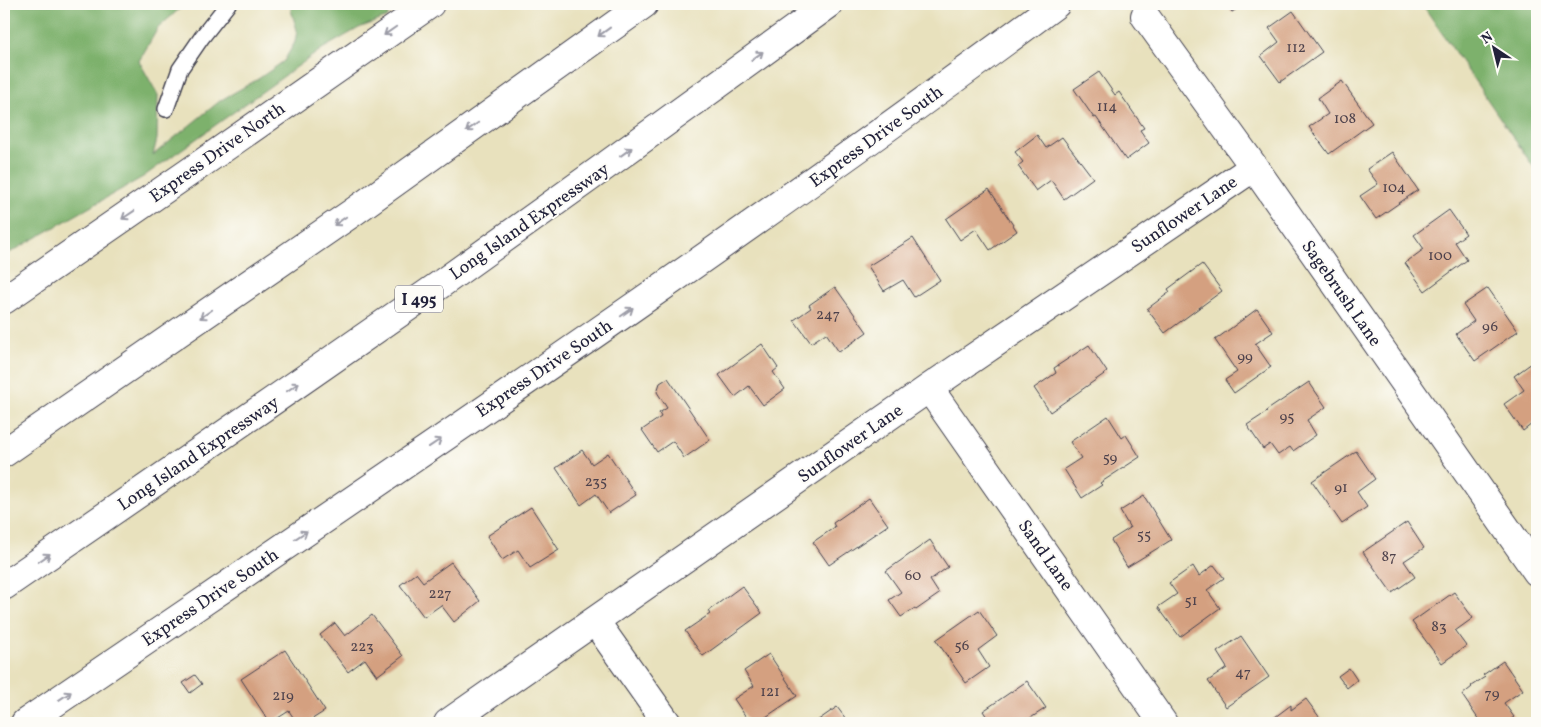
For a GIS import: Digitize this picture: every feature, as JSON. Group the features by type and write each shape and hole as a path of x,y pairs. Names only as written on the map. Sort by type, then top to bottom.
{"main road":[{"name":"Express Drive North","path":"4,300 430,4"},
{"path":"4,454 336,224 644,4"},
{"name":"Long Island Expressway","path":"4,586 446,281 829,4"},
{"name":"Express Drive South","path":"25,723 608,325 830,168 1056,4"},
{"name":"Sagebrush Lane","path":"1145,16 1254,167 1537,572"},
{"name":"Sunflower Lane","path":"448,723 928,388 1254,167"},
{"name":"Sand Lane","path":"928,388 1163,723"},
{"path":"595,621 667,723"}],"lane":[{"path":"166,109 180,69 228,4"}],"green space":[{"path":"4,4 185,4 158,28 139,61 158,95 157,139 153,155 221,100 258,79 284,61 295,42 297,30 291,4 388,4 388,17 359,28 322,49 143,177 4,256"},
{"path":"1422,4 1537,4 1537,172"}],"building":[{"path":"1226,4 1245,4 1232,12"},
{"path":"1293,11 1322,52 1280,82 1261,56 1279,42 1269,28"},
{"path":"1099,72 1115,95 1119,92 1144,128 1140,130 1149,143 1126,160 1074,89"},
{"path":"1342,81 1372,123 1329,154 1309,127 1328,114 1318,98"},
{"path":"1037,135 1046,148 1062,137 1093,178 1064,199 1051,180 1036,191 1018,166 1023,162 1015,152"},
{"path":"1392,152 1418,190 1376,219 1360,196 1378,184 1367,169"},
{"path":"989,189 1017,231 990,250 976,229 960,240 946,219"},
{"path":"1449,210 1466,234 1455,242 1467,260 1425,291 1405,263 1424,249 1414,235"},
{"path":"913,238 940,280 914,297 903,280 884,291 868,266"},
{"path":"1202,264 1222,291 1165,333 1147,309 1170,292 1168,289"},
{"path":"835,287 867,332 839,352 826,333 811,343 794,320 811,308 809,305"},
{"path":"1488,288 1518,331 1475,361 1456,334 1474,321 1463,305"},
{"path":"1257,309 1273,332 1255,344 1271,367 1234,393 1225,380 1237,372 1215,340"},
{"path":"762,344 778,368 773,372 785,389 763,405 749,386 735,397 719,375"},
{"path":"1089,345 1107,372 1050,412 1034,388 1056,373 1054,368"},
{"path":"1536,360 1537,420 1523,431 1504,404 1524,390 1514,376"},
{"path":"668,378 710,440 684,458 673,441 657,452 642,430 661,417 659,413 667,408 657,392 660,383"},
{"path":"1309,382 1326,407 1307,420 1316,435 1293,451 1290,447 1278,455 1270,444 1263,449 1247,425"},
{"path":"1108,416 1122,438 1126,435 1140,457 1100,483 1102,485 1082,498 1064,469 1081,458 1070,442"},
{"path":"582,450 592,464 608,453 636,495 609,513 596,494 581,505 556,468"},
{"path":"1356,451 1375,479 1357,492 1367,507 1342,524 1312,481"},
{"path":"1144,496 1171,540 1127,567 1111,540 1130,528 1120,511"},
{"path":"869,498 888,525 829,565 813,542 835,527 833,523"},
{"path":"531,507 559,550 530,568 518,550 502,560 487,536"},
{"path":"1407,522 1424,548 1404,561 1415,577 1392,593 1363,552"},
{"path":"930,540 948,567 930,580 939,594 916,610 915,608 901,617 889,600 901,592 886,571"},
{"path":"451,562 480,601 454,622 441,605 424,617 400,585 416,573 423,582"},
{"path":"1214,565 1224,578 1207,590 1220,608 1180,637 1158,607 1177,594 1169,583 1193,566 1199,576"},
{"path":"742,586 762,613 703,656 685,631 710,614 708,611"},
{"path":"1454,592 1473,618 1455,631 1466,646 1442,663 1412,622"},
{"path":"979,610 997,636 978,650 989,667 966,683 936,640"},
{"path":"372,615 403,656 377,676 365,659 348,672 320,635 335,623 345,636"},
{"path":"1241,636 1269,677 1226,707 1208,681 1227,668 1217,652"},
{"path":"285,650 325,711 306,723 297,723 289,711 270,723 241,679"},
{"path":"769,654 797,696 757,723 750,723 734,699 754,686 744,671"},
{"path":"1503,661 1523,690 1504,703 1514,717 1506,723 1481,723 1462,695 1471,686 1485,677 1483,675"},
{"path":"1349,668 1357,680 1347,688 1338,676"},
{"path":"195,675 202,684 190,693 183,683"},
{"path":"1027,681 1046,708 1029,719 1032,723 991,723 983,711"},
{"path":"1306,699 1322,723 1267,723 1291,705 1291,710"},
{"path":"837,707 849,723 814,723"}]}
